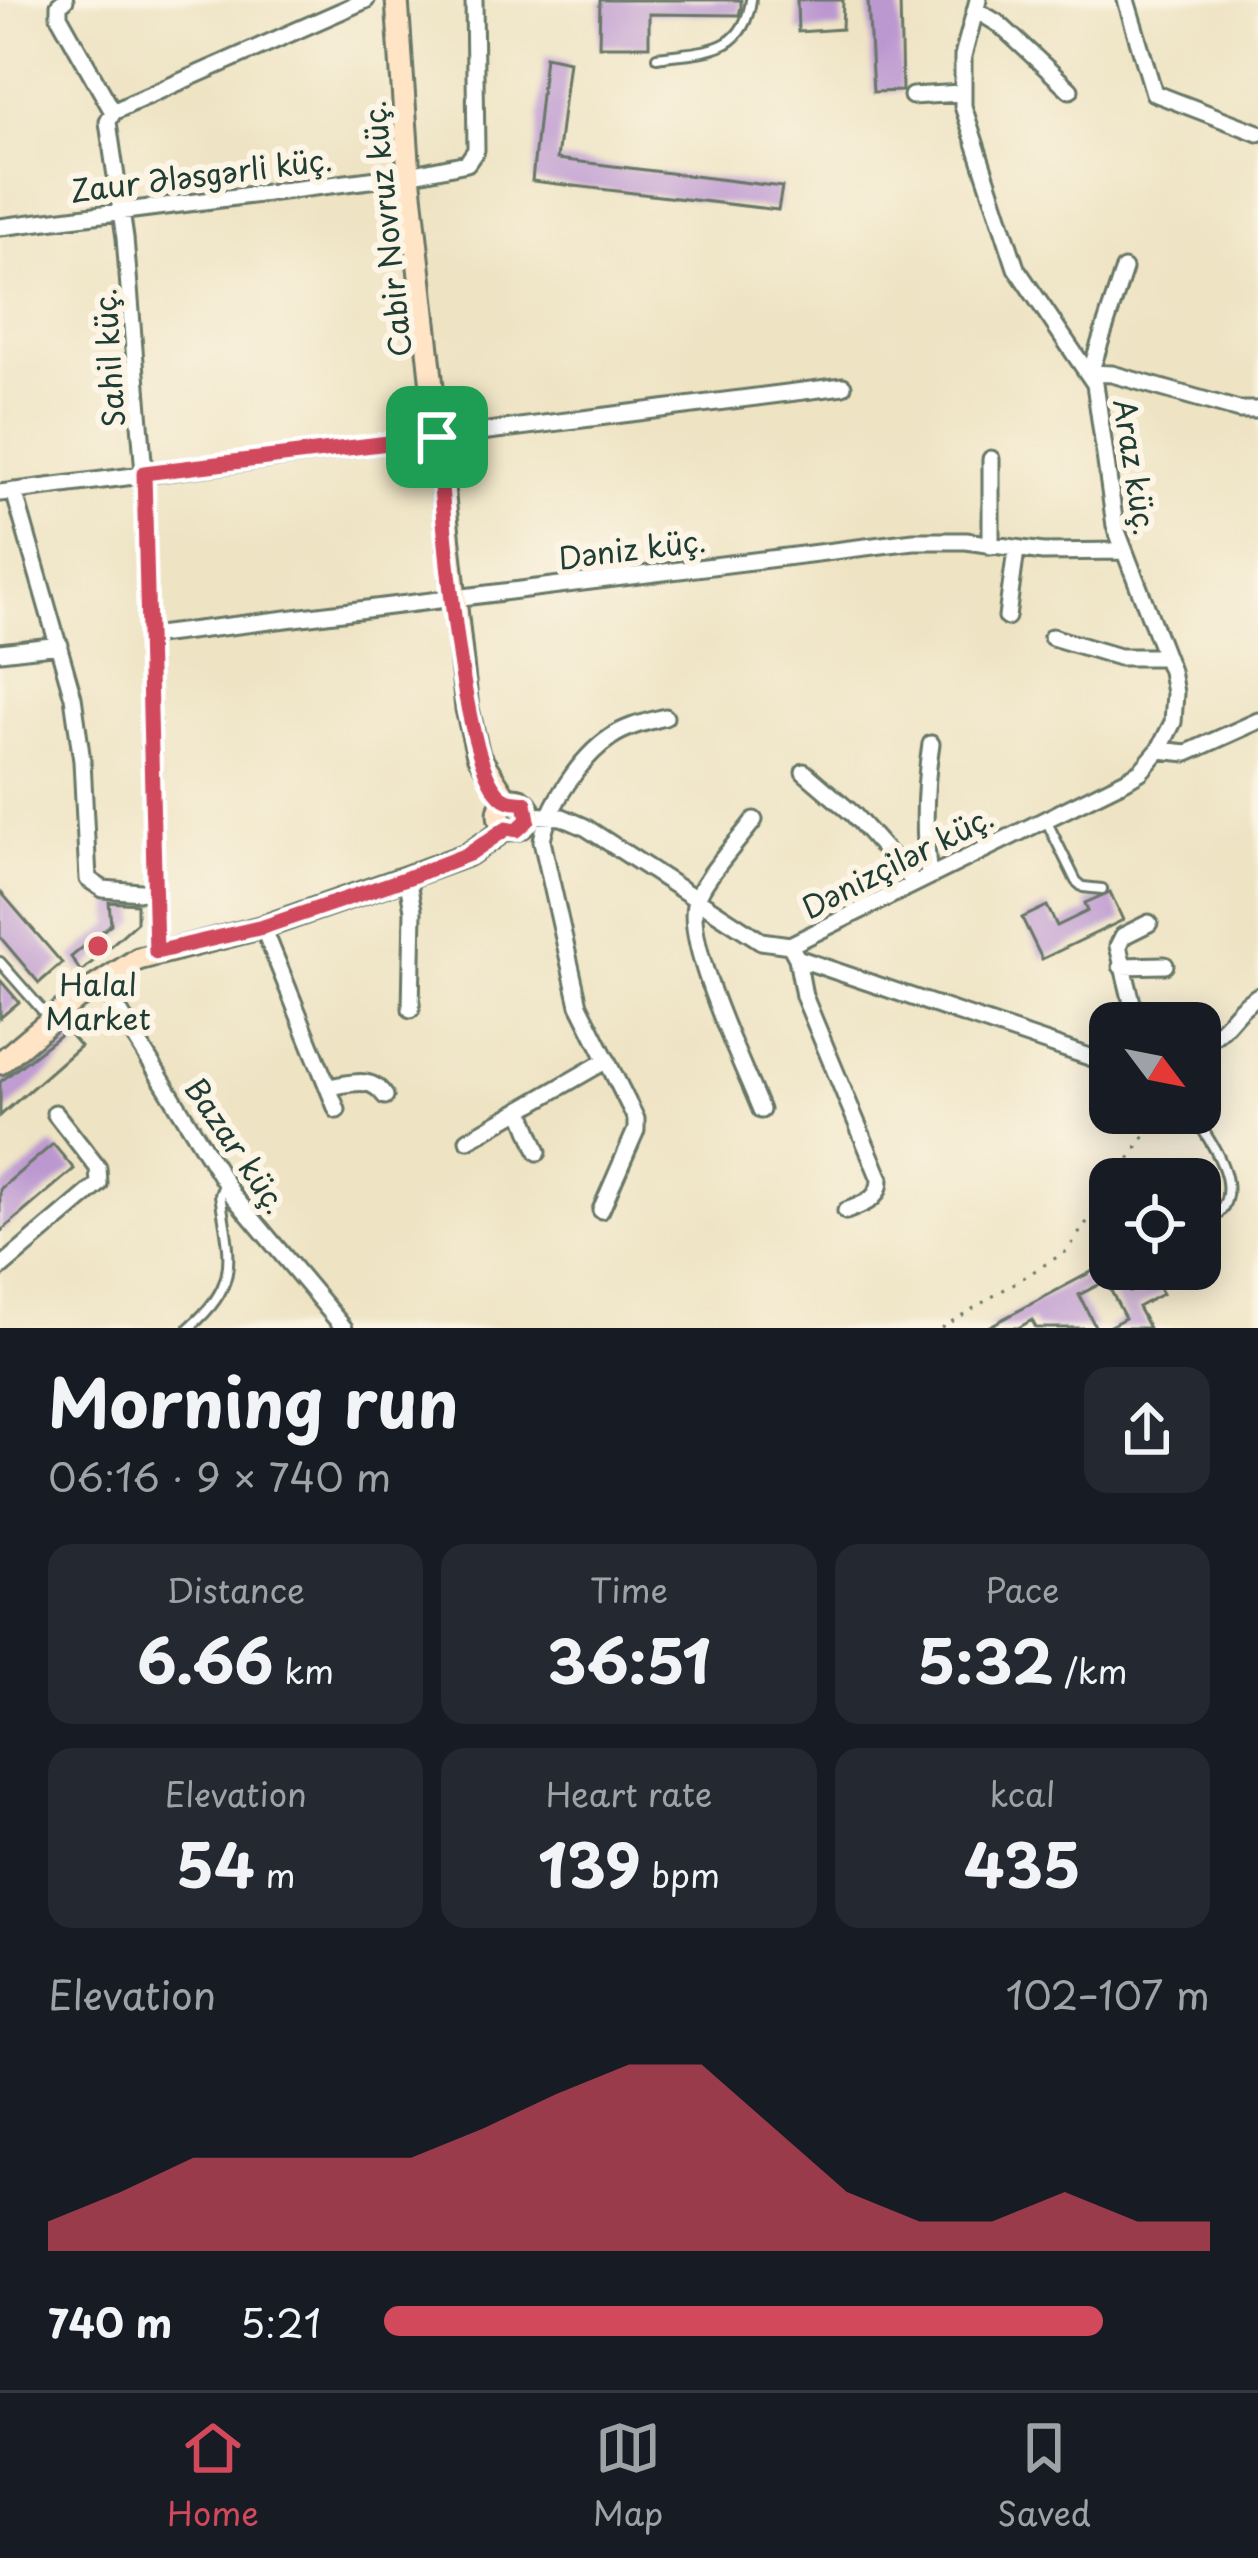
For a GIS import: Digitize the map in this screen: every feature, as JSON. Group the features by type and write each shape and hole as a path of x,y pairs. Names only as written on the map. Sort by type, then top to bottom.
{"main road":[{"name":"Cabir Novruz küç.","path":"397,0 453,598 473,739 485,771 507,800"},
{"path":"0,1063 101,982 156,952 263,927 407,878 469,854 507,828 522,828 540,815 520,800 507,800 499,818 507,828"}],"street":[{"path":"65,0 59,5 59,16 113,112 366,0"},
{"name":"Zaur Ələsgərli küç.","path":"0,227 410,175 467,163 476,150 474,0"},
{"path":"1126,0 1154,93 1258,133"},
{"path":"977,5 1070,90"},
{"name":"Araz küç.","path":"977,5 963,56 961,93 1016,268 1090,373 1121,550 1166,657 1176,708 1159,750"},
{"path":"912,96 961,93"},
{"name":"Sahil küç.","path":"113,112 107,133 122,211 144,473 156,952"},
{"path":"1124,269 1090,373 1112,374 1239,410 1258,410"},
{"path":"153,893 103,889 88,879 82,761 60,645 7,492 842,386"},
{"path":"991,459 992,545"},
{"name":"Dәniz küç.","path":"149,636 914,541 1016,550 1121,550"},
{"path":"1007,617 1016,550"},
{"path":"1052,638 1119,656 1166,657"},
{"path":"0,652 60,645"},
{"path":"601,1210 636,1130 636,1119 579,1005 543,852 540,815 597,748 624,730 665,717"},
{"path":"1159,750 1187,753 1258,721"},
{"path":"922,879 924,791 931,744"},
{"name":"Dәnizçilәr küç.","path":"540,815 585,827 760,941 794,952 922,879 1142,771 1159,750"},
{"path":"803,772 922,879"},
{"path":"754,820 696,900 706,972 761,1110"},
{"path":"407,878 413,910 411,1009"},
{"path":"1131,1002 1118,946 1123,937 1149,923"},
{"path":"263,927 337,1110"},
{"path":"794,952 1089,1057"},
{"path":"794,952 804,997 880,1179 872,1200 846,1211"},
{"path":"1121,966 1165,965"},
{"name":"Bazar küç.","path":"101,982 225,1183 344,1328"},
{"path":"1221,1033 1235,1011 1258,996"},
{"path":"467,1140 607,1060"},
{"path":"328,1087 370,1082 386,1096"},
{"path":"521,1109 538,1151"},
{"path":"0,1268 99,1184 98,1168 55,1113"}],"lane":[{"path":"657,57 732,41 745,26 751,0"},
{"path":"1044,817 1076,881 1102,890"},
{"path":"0,962 51,1020"},
{"path":"1221,1167 1230,1194 1221,1209"},
{"path":"189,1328 211,1309 225,1289 230,1270 220,1195 225,1183"}],"path":[{"path":"941,1328 1067,1251 1089,1219"}],"building":[{"path":"600,0 741,0 741,7 739,15 649,14 649,46 599,46"},
{"path":"797,0 843,0 842,29 798,32"},
{"path":"868,0 900,0 902,91 873,92"},
{"path":"545,56 569,61 557,159 782,187 778,210 532,181"},
{"path":"0,891 62,963 39,983 0,937"},
{"path":"1110,892 1123,920 1042,959 1022,918 1047,906 1057,926 1088,911 1085,903"},
{"path":"109,902 137,904 137,922 81,972 71,957 111,924"},
{"path":"0,980 19,1002 0,1018"},
{"path":"66,1030 80,1046 0,1116 0,1082"},
{"path":"53,1144 74,1169 0,1232 0,1189"},
{"path":"1089,1273 1089,1290 1079,1295 1096,1328 1036,1328 1032,1320 1018,1328 986,1328"},
{"path":"1111,1290 1160,1290 1162,1294 1138,1307 1149,1328 1106,1328 1125,1318"}],"place":[{"name":"Halal Market","path":"98,946"}],"route":[{"path":"437,437 473,739 494,785 507,800 525,803 528,820 522,828 507,828 469,854 407,878 263,927 156,952 144,473 437,437"}]}
